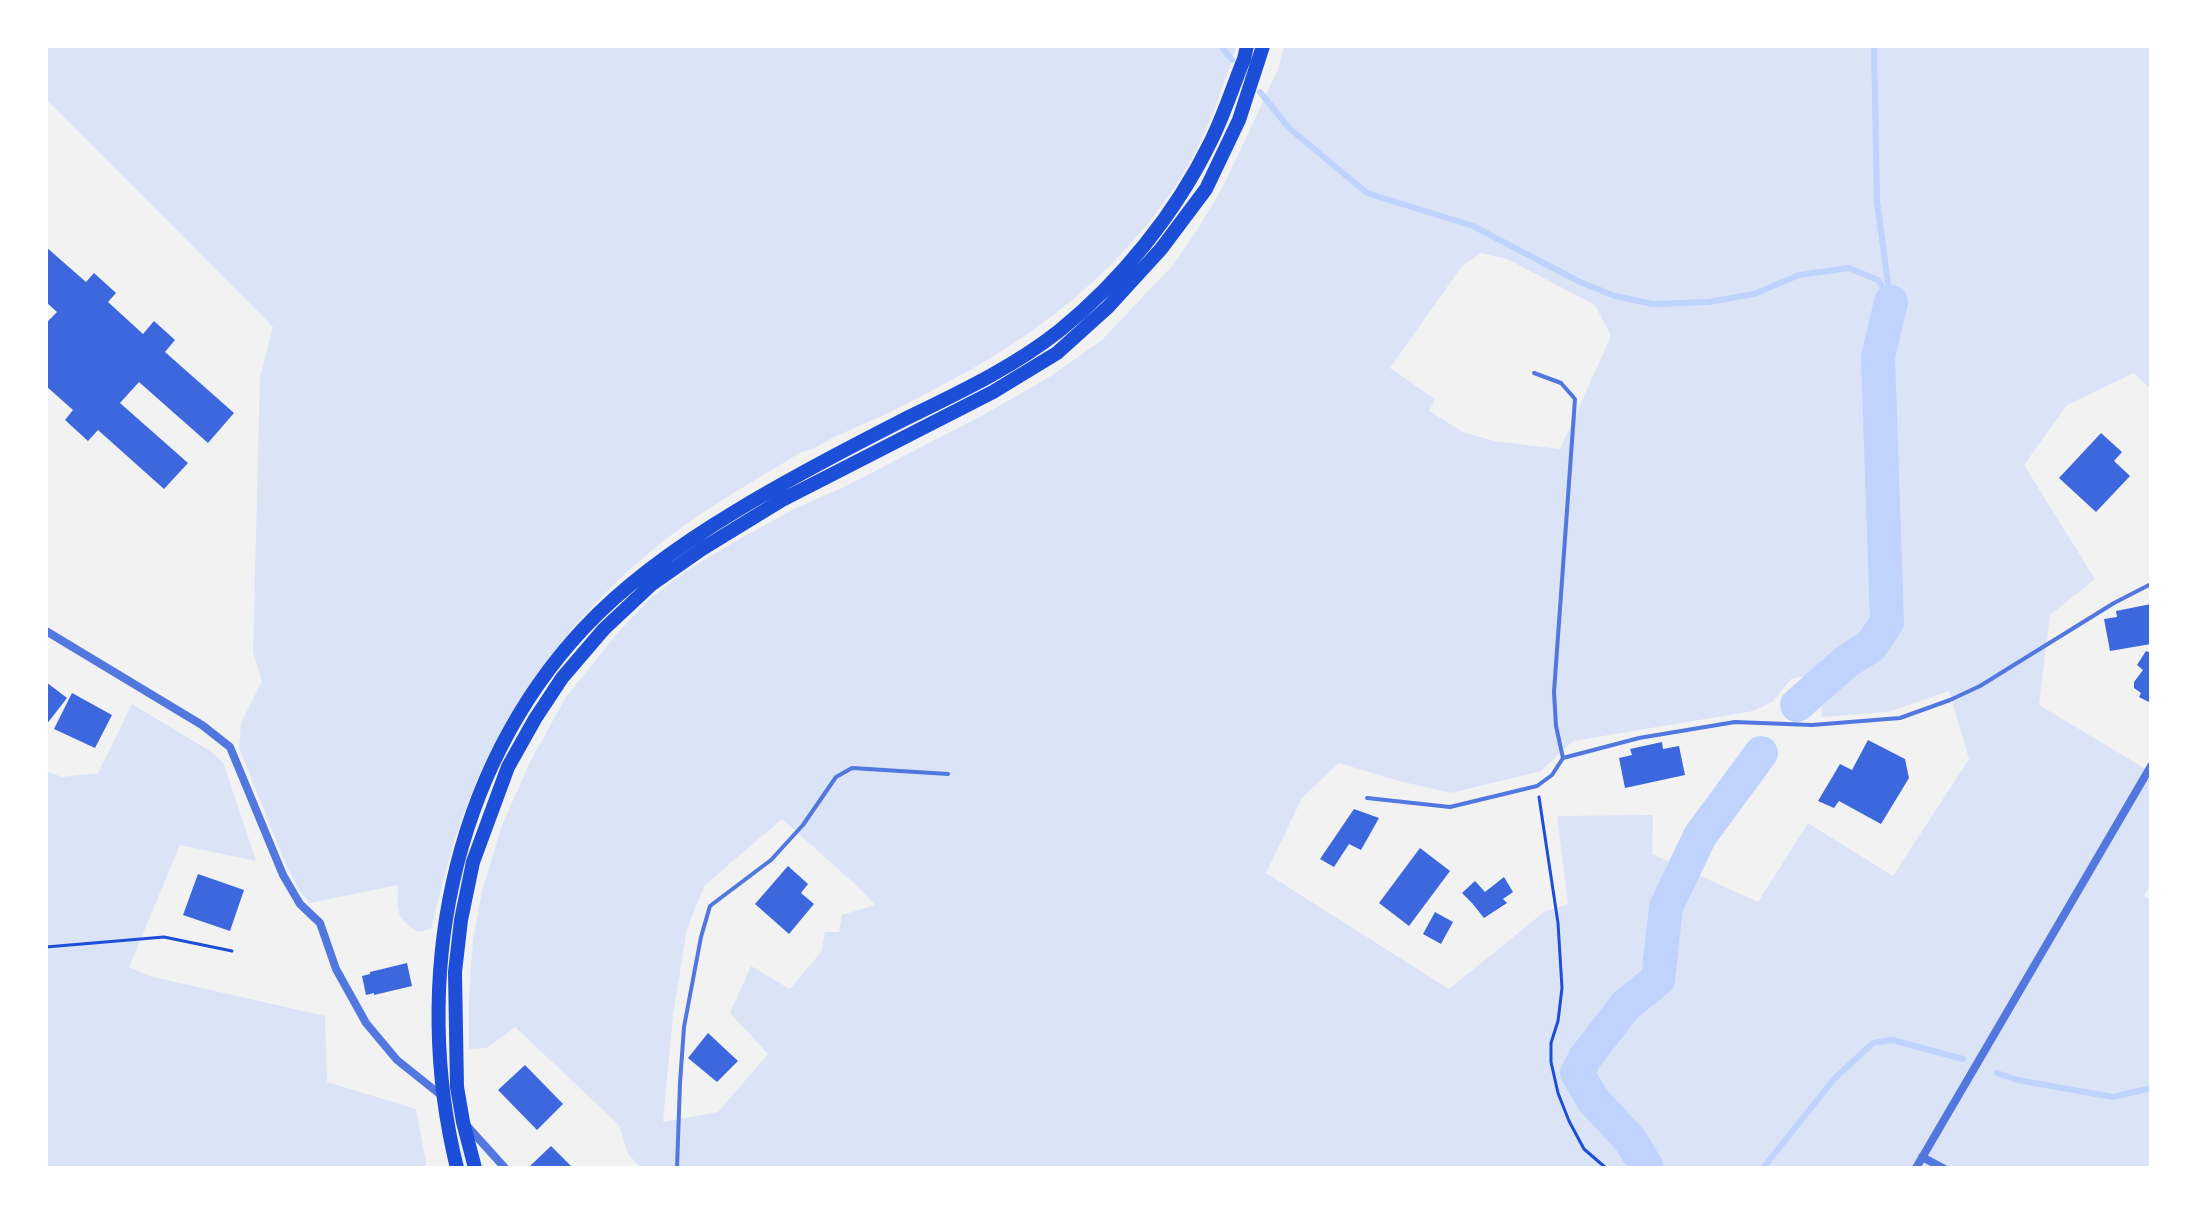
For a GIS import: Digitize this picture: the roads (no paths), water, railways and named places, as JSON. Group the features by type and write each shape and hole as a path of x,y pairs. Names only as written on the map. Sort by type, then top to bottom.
{"main road":[{"path":"457,1168 447,1127 438,1036 439,966 447,906 461,844 486,779 510,729 541,682 602,609 670,552 800,474 984,380 1061,330 1115,279 1189,183 1212,139 1247,46"},
{"path":"475,1168 457,1087 455,972 461,920 473,862 508,767 562,678 604,629 652,584 702,549 782,500 993,392 1057,353 1098,317 1161,249 1206,189 1239,120 1263,46"}],"street":[{"path":"46,631 202,725 230,747 283,875 300,904 320,923 336,969 366,1023 397,1060 443,1096"},
{"path":"1916,1168 2151,766"},
{"path":"463,1122 505,1168"},
{"path":"1922,1157 1943,1168"}],"lane":[{"path":"1534,373 1561,383 1575,399 1554,692 1556,726 1563,758"},
{"path":"1367,798 1450,807 1537,786 1552,775 1563,758 1639,738 1735,722 1812,725 1900,718 1980,686 2114,603 2151,584"},
{"path":"677,1168 684,1027 710,906 771,860 803,825 836,777 852,768 948,774"}],"waterway":[{"path":"1221,46 1232,60"},
{"path":"1874,46 1877,201 1890,299"},
{"path":"1260,92 1289,128 1367,193 1473,226 1580,282 1615,296 1653,304 1709,302 1754,294 1799,275 1849,268 1878,280 1891,302"},
{"path":"1797,705 1847,661 1871,646 1887,622 1878,357 1891,302"},
{"path":"1647,1168 1631,1141 1593,1100 1577,1073 1625,1006 1658,979 1666,907 1700,836 1761,753"},
{"path":"1763,1168 1834,1079 1873,1043 1892,1040 1963,1059"},
{"path":"1997,1073 2017,1080 2113,1097 2151,1088"}]}
